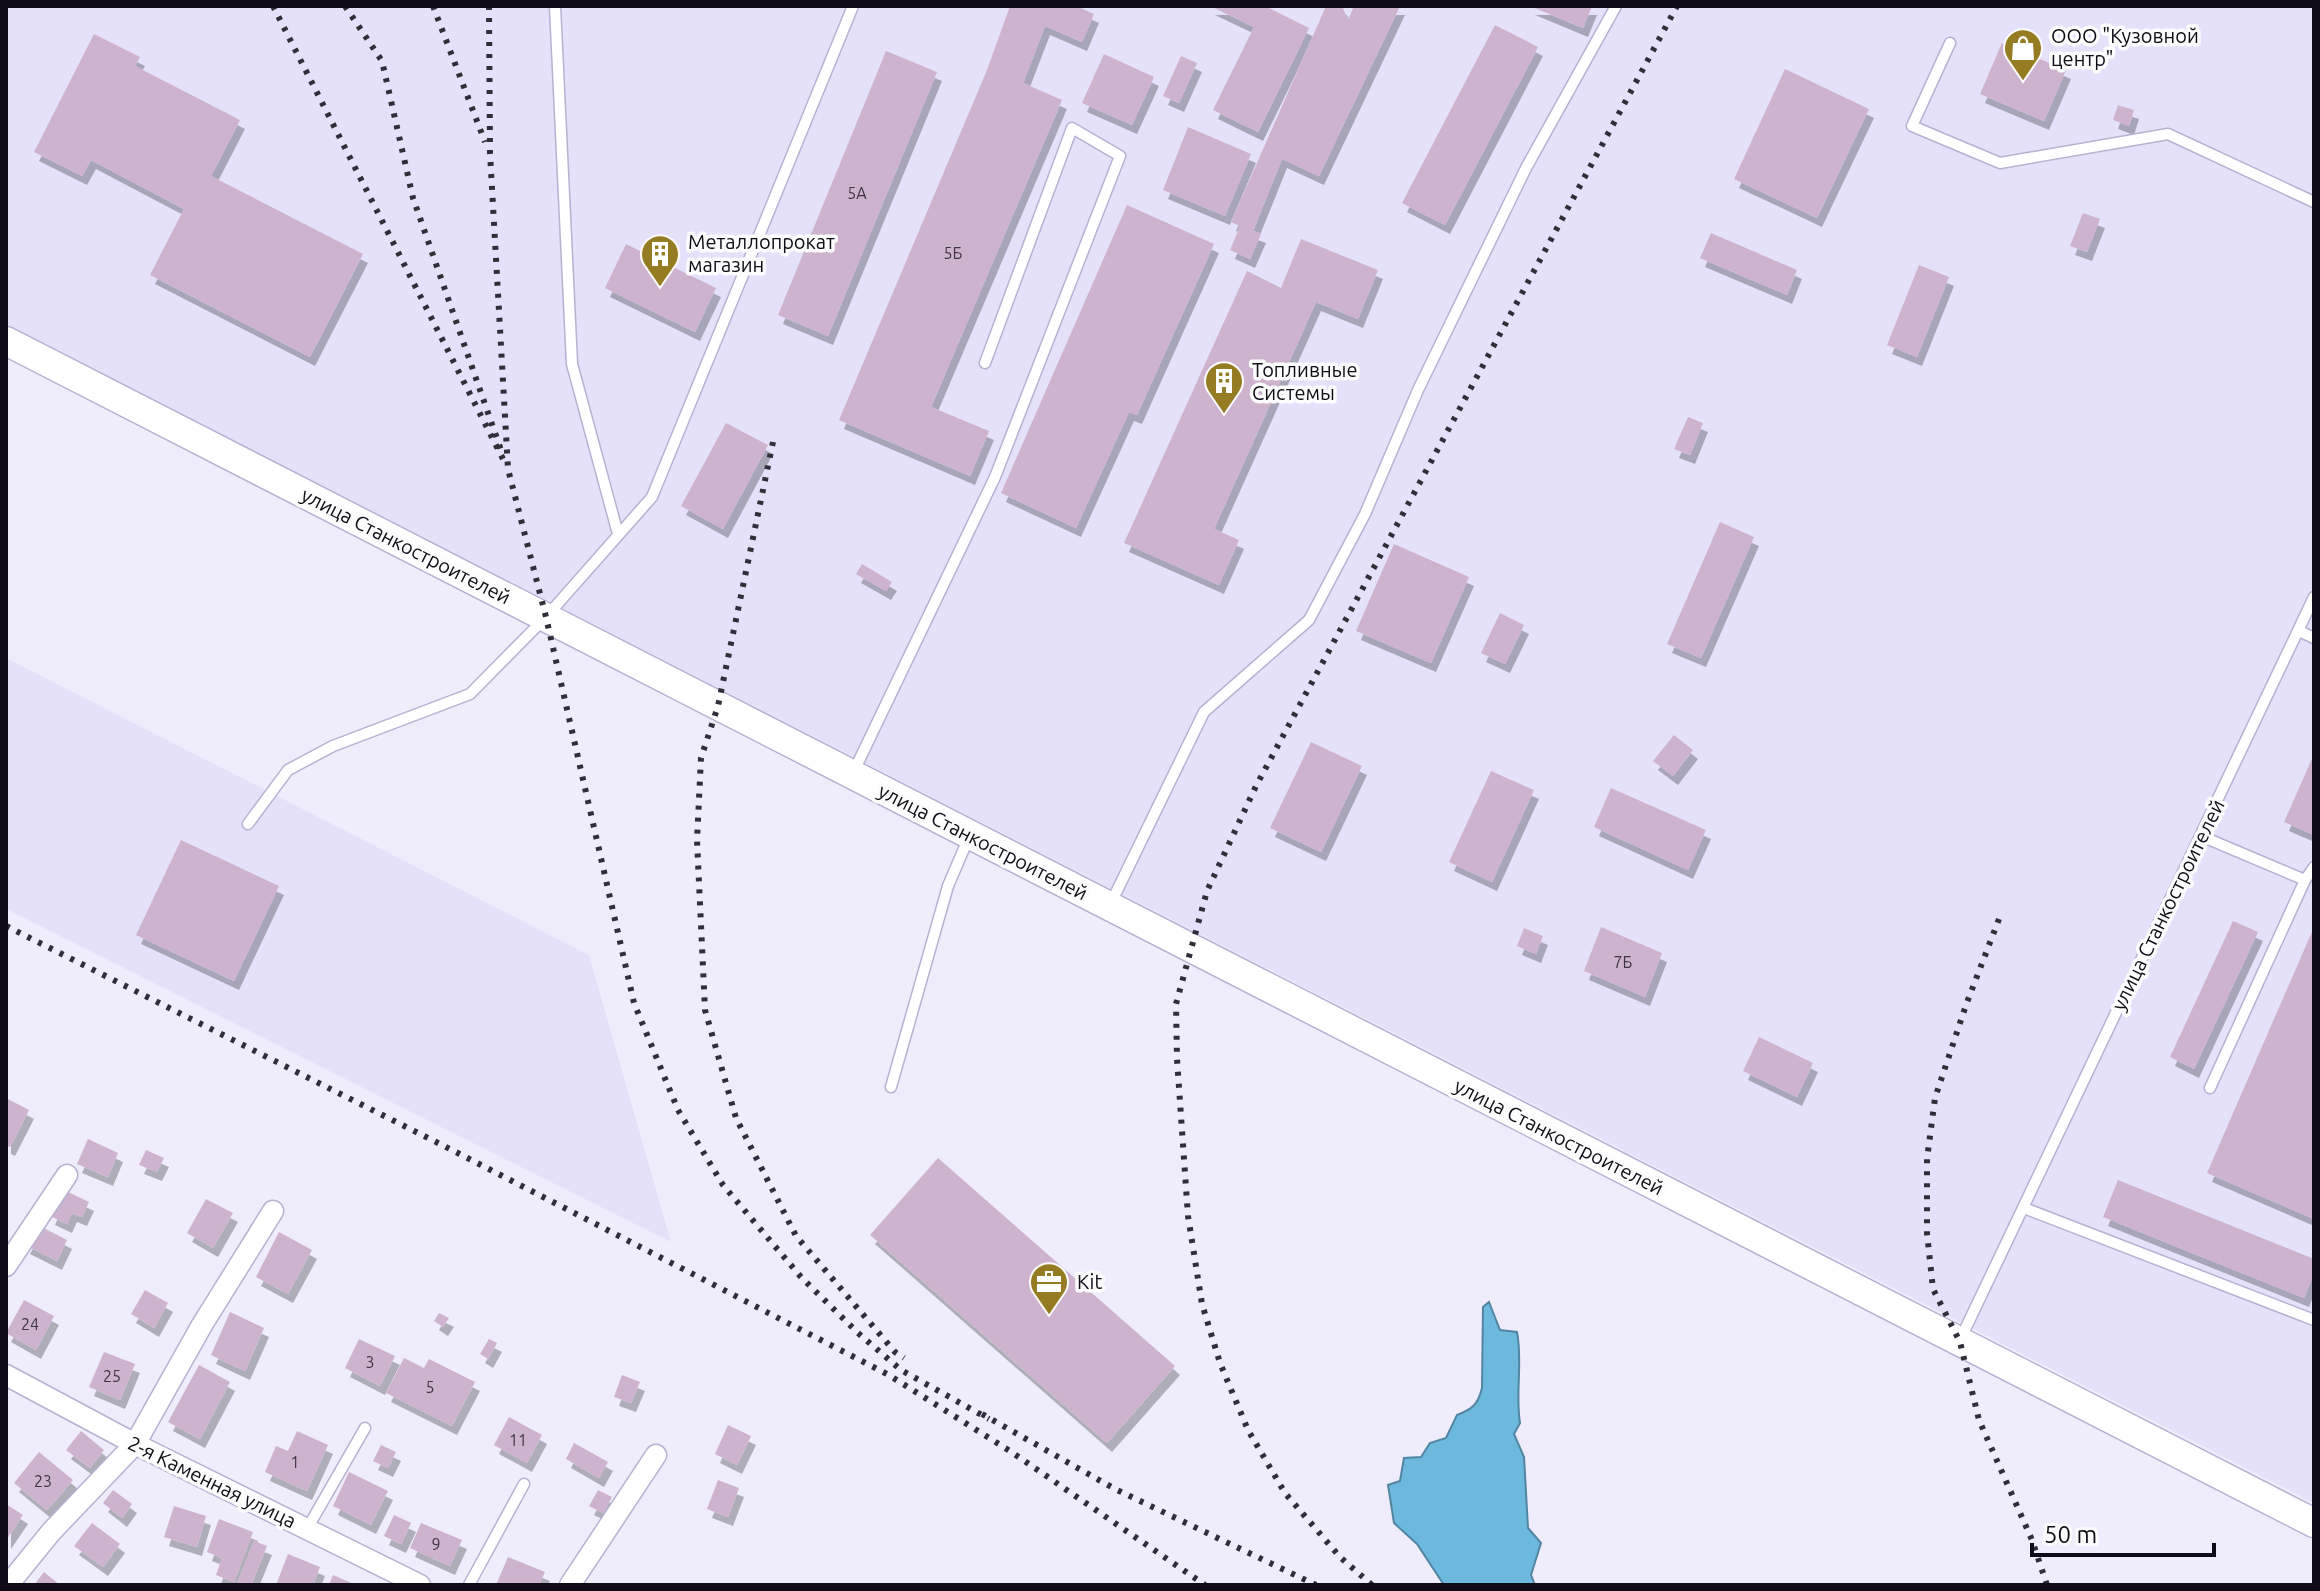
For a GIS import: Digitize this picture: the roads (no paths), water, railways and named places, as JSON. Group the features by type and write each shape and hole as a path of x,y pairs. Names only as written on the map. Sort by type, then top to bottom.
{"main road":[{"name":"улица Станкостроителей","path":"6,341 2314,1523"}],"street":[{"path":"6,1266 67,1175"},
{"path":"8,1585 51,1532 135,1444 202,1325 273,1211"},
{"name":"2-я Каменная улица","path":"6,1375 135,1444 420,1585"},
{"path":"570,1585 656,1455"}],"lane":[{"path":"555,6 572,364 618,534"},
{"path":"248,824 288,770 333,746 470,694 546,617 652,497 853,6"},
{"path":"1109,906 1204,712 1309,620 1365,514 1418,390 1526,168 1616,6"},
{"path":"1950,43 1912,126 2000,163 2168,134 2314,202"},
{"path":"852,775 995,477 1120,156 1072,128 985,363"},
{"name":"улица Станкостроителей","path":"1960,1342 2314,597"},
{"path":"2299,631 2314,638"},
{"path":"891,1087 948,886 970,835"},
{"path":"2201,836 2305,880"},
{"path":"2210,1088 2305,880 2314,867"},
{"path":"2024,1208 2314,1320"},
{"path":"307,1529 365,1428"},
{"path":"469,1585 524,1484"}],"water":[{"path":"1489,1302 1500,1330 1517,1332 1520,1423 1514,1434 1524,1457 1528,1528 1541,1543 1531,1575 1535,1585 1444,1585 1417,1544 1394,1523 1388,1485 1400,1481 1404,1458 1421,1457 1430,1443 1446,1438 1457,1415 1471,1408 1479,1398 1482,1388 1483,1307"}],"railway":[{"path":"273,6 505,463"},
{"path":"345,6 382,61 413,198 501,450"},
{"path":"433,6 485,142"},
{"path":"489,6 490,153 508,469 546,617 634,1003 678,1110 723,1185 801,1277 901,1370 989,1419"},
{"path":"1372,1585 1340,1557 1285,1493 1248,1430 1220,1363 1202,1304 1188,1216 1176,1004 1207,891 1256,786 1677,6"},
{"path":"773,442 718,706 701,758 697,840 705,1010 736,1118 796,1236 895,1352 904,1358"},
{"path":"1999,919 1935,1098 1927,1159 1927,1233 1933,1289 1960,1342 1979,1420 2032,1540 2047,1585"},
{"path":"6,926 450,1149 887,1374 1010,1451 1205,1585"},
{"path":"982,1414 1115,1489 1316,1585"}],"place":[{"name":"ООО \"Кузовной центр\"","path":"2023,82"},
{"name":"Металлопрокат магазин","path":"660,288"},
{"name":"Топливные Системы","path":"1224,415"},
{"name":"Kit","path":"1049,1316"}]}
